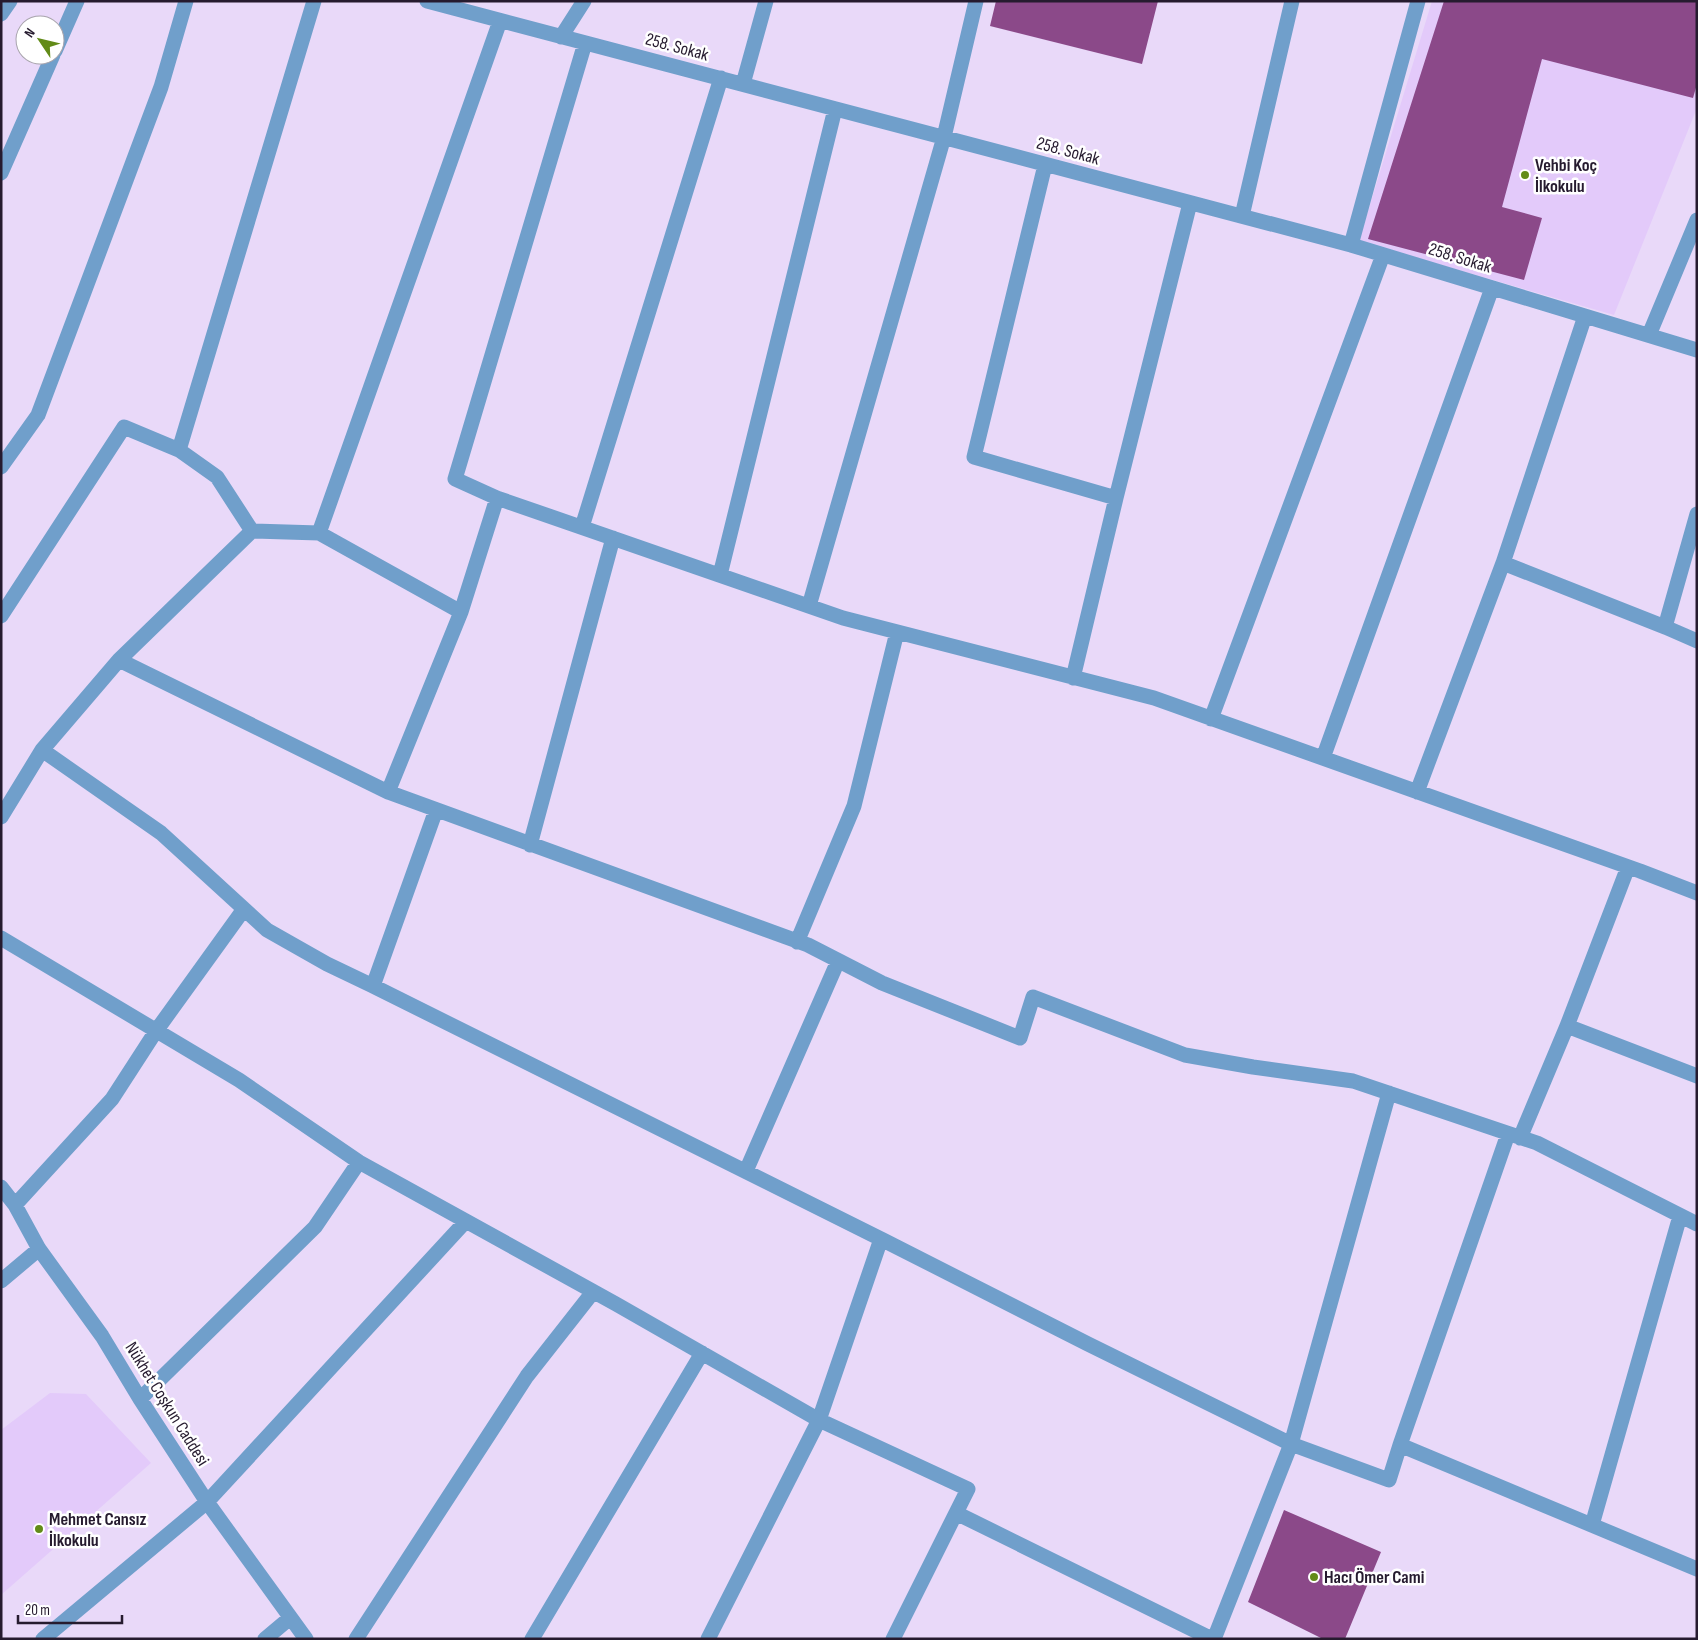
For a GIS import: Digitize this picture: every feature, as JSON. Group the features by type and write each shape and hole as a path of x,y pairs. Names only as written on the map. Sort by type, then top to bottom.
{"street":[{"path":"1,14 10,1"},
{"path":"65,28 77,1"},
{"path":"1,467 38,415 160,87 186,1"},
{"path":"179,450 314,1"},
{"name":"258. Sokak","path":"427,1 1351,245 1697,350"},
{"path":"561,37 584,1"},
{"path":"743,84 766,1"},
{"path":"809,606 944,137 976,1"},
{"path":"1242,216 1292,1"},
{"path":"1351,245 1418,1"},
{"path":"319,533 500,21"},
{"path":"585,43 455,479 497,498 843,618 1154,698 1697,893"},
{"path":"1,173 49,65"},
{"path":"582,527 721,78"},
{"path":"720,575 835,109"},
{"path":"1045,164 974,457 1116,498"},
{"path":"1073,678 1190,203"},
{"path":"1649,335 1697,220"},
{"path":"1211,719 1383,255"},
{"path":"1323,758 1492,288"},
{"path":"1417,792 1503,563 1585,316"},
{"path":"1,616 124,427 179,450 217,476 252,531"},
{"path":"388,792 461,612 497,498"},
{"path":"1666,627 1697,514"},
{"path":"1,817 42,750 119,660 252,531 319,533 461,612"},
{"path":"530,845 613,538"},
{"path":"1503,563 1697,641"},
{"path":"797,942 854,806 897,632"},
{"path":"119,660 388,792 808,945 882,983 1020,1038 1033,997 1185,1056 1353,1081 1537,1143 1697,1224"},
{"path":"42,750 161,833 267,930 327,964 1291,1444 1390,1480 1400,1445 1514,1136 1567,1026 1628,867"},
{"path":"373,986 436,810"},
{"path":"15,1205 112,1099 156,1030 244,909"},
{"path":"1,938 239,1080 359,1162 819,1420 968,1489 893,1639"},
{"path":"746,1171 838,961"},
{"path":"1567,1026 1697,1076"},
{"path":"956,1513 1213,1639 1291,1444 1389,1094"},
{"path":"140,1398 315,1227 359,1162"},
{"name":"Nükhet Coşkun Caddesi","path":"1,1187 15,1205 39,1249 102,1336 207,1502 306,1639"},
{"path":"1592,1525 1680,1216"},
{"path":"43,1639 207,1502 466,1221"},
{"path":"708,1639 819,1420 882,1239"},
{"path":"1,1281 39,1249"},
{"path":"356,1639 527,1376 593,1292"},
{"path":"532,1639 702,1354"},
{"path":"1400,1445 1697,1569"},
{"path":"265,1639 290,1618"}],"shaded area":[{"name":"Vehbi Koç İlkokulu","path":"1432,1 1697,1 1697,108 1614,315 1359,241"},
{"name":"Mehmet Cansız İlkokulu","path":"50,1393 86,1394 151,1463 1,1595 1,1430"}],"building":[{"path":"996,1 1158,1 1142,64 990,26"},
{"path":"1444,1 1697,1 1697,84 1693,98 1542,59 1502,207 1542,218 1524,280 1368,239"},
{"name":"Hacı Ömer Cami","path":"1284,1510 1381,1552 1345,1639 1323,1639 1248,1602"}],"place":[{"name":"Vehbi Koç İlkokulu","path":"1525,175"},
{"name":"Mehmet Cansız İlkokulu","path":"39,1529"},
{"name":"Hacı Ömer Cami","path":"1314,1577"}]}
